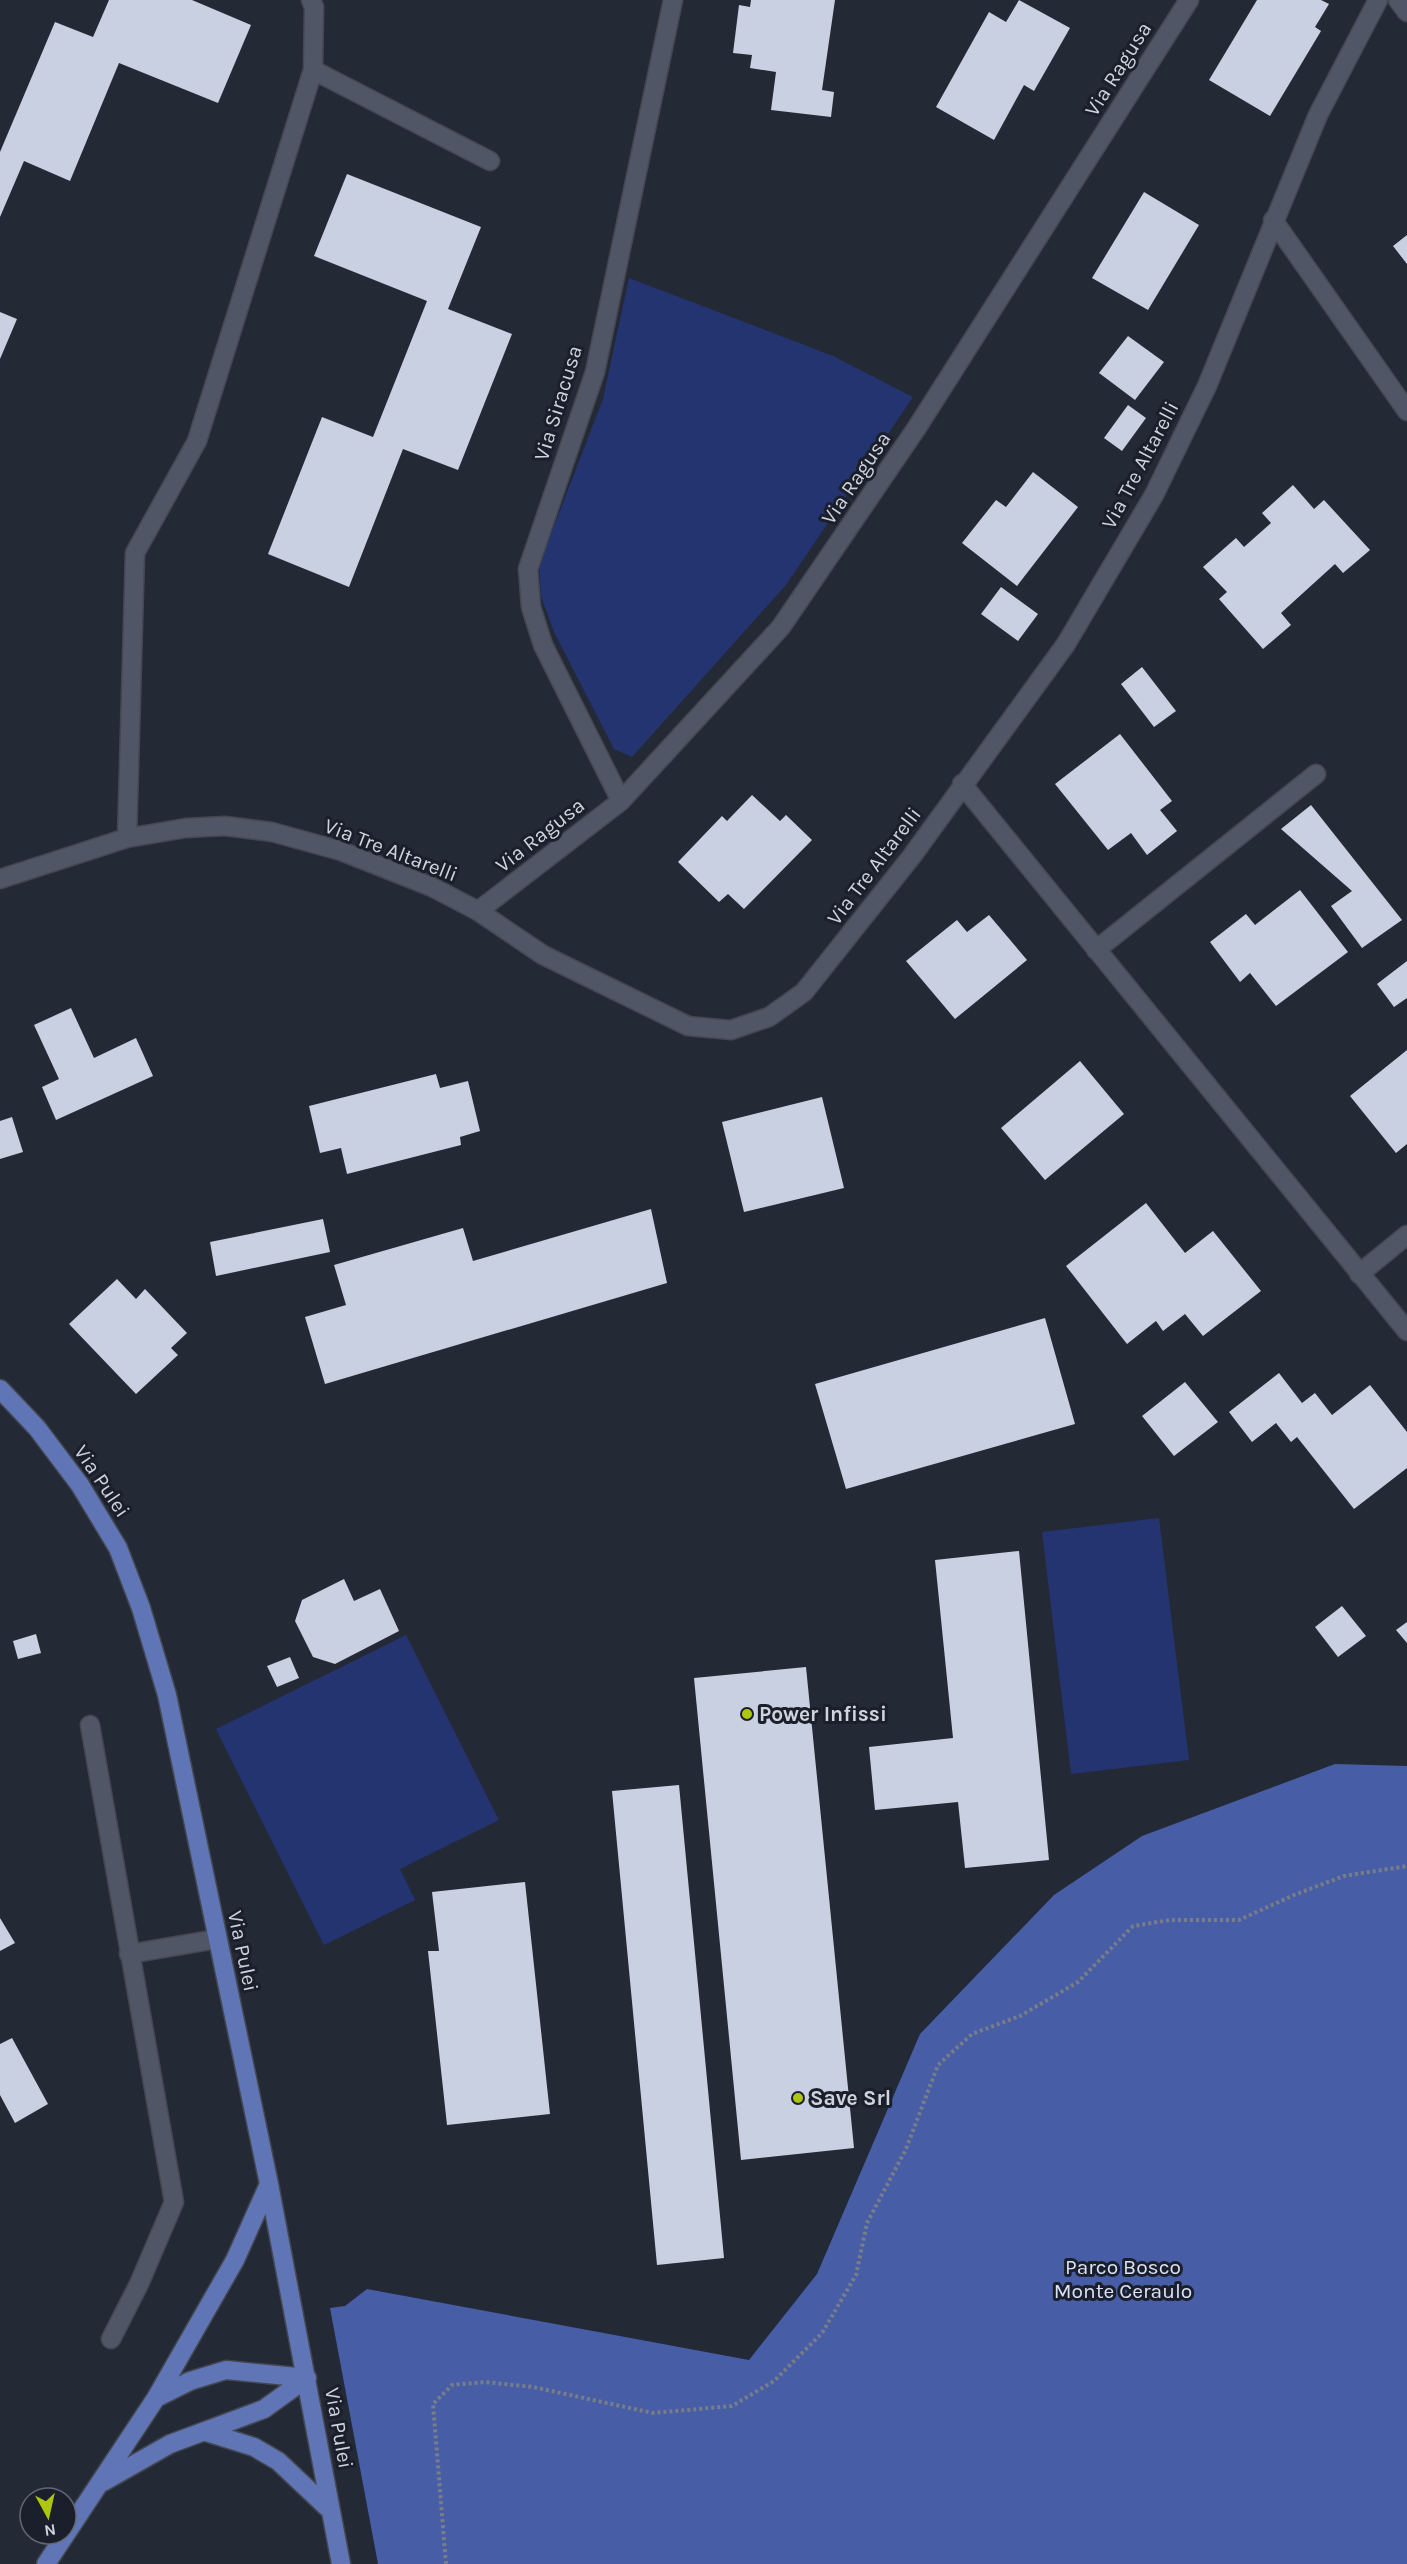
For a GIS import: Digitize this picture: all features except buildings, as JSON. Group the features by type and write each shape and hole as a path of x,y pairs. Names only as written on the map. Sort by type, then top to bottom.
{"main road":[{"name":"Via Pulei","path":"0,1389 37,1428 80,1485 118,1548 141,1608 167,1695 269,2184 341,2564"},
{"path":"46,2564 156,2398 235,2260 269,2184"},
{"path":"156,2398 190,2381 226,2370 307,2378"},
{"path":"101,2483 170,2445 264,2409 307,2378"},
{"path":"206,2432 254,2447 278,2461 331,2511"}],"street":[{"path":"127,838 135,553 197,441 314,70 314,7 311,0"},
{"name":"Via Siracusa","path":"621,801 543,645 531,607 528,568 595,372 673,0"},
{"name":"Via Ragusa","path":"478,912 621,801 782,627 916,429 1189,0"},
{"name":"Via Tre Altarelli","path":"0,879 127,838 186,828 225,826 272,832 341,851 432,887 478,912 543,956 688,1026 731,1030 769,1017 804,992 912,856 962,784 1066,644 1154,495 1207,386 1273,220 1318,115 1378,0"},
{"path":"1398,0 1407,12"},
{"path":"314,70 490,160"},
{"path":"1273,220 1407,411"},
{"path":"1096,950 1316,774"},
{"path":"962,784 1407,1331"},
{"path":"1359,1274 1407,1235"},
{"path":"90,1725 174,2202 139,2284 111,2339"},
{"path":"129,1954 217,1939"}],"path":[{"path":"446,2564 433,2404 452,2385 486,2382 533,2387 653,2413 732,2406 774,2381 822,2333 856,2276 867,2223 906,2149 938,2065 972,2034 1020,2016 1078,1982 1133,1926 1170,1920 1239,1920 1294,1895 1344,1876 1407,1866"}],"shaded area":[{"path":"629,278 833,356 913,397 786,585 632,757 614,749 554,632 541,596 539,565 603,399"},
{"path":"1159,1518 1189,1760 1071,1774 1042,1532"},
{"path":"406,1635 499,1820 400,1869 415,1900 324,1945 216,1729"}],"green space":[{"name":"Parco Bosco Monte Ceraulo","path":"1335,1764 1407,1766 1407,2564 378,2564 330,2308 345,2306 367,2289 749,2360 817,2274 920,2034 1054,1895 1142,1836"}],"place":[{"name":"Power Infissi","path":"747,1714"},
{"name":"Save Srl","path":"798,2098"}]}
